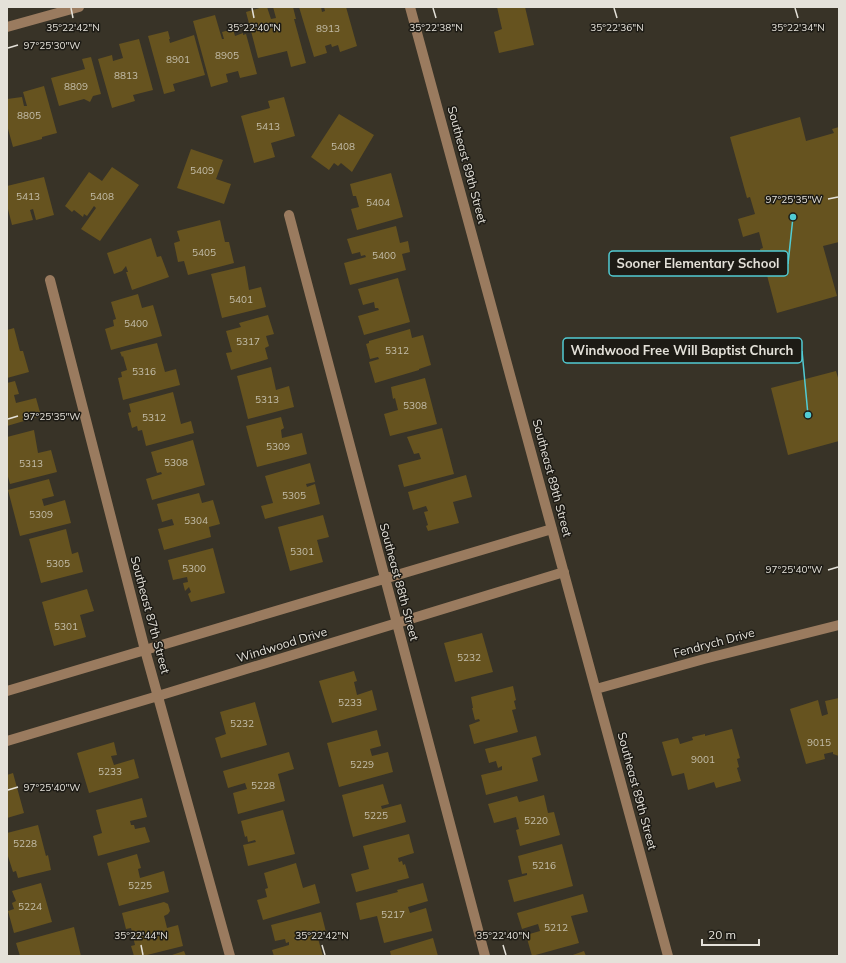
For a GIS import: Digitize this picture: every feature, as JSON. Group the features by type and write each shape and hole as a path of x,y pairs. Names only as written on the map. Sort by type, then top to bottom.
{"street":[{"path":"7,27 79,7"},
{"name":"Southeast 89th Street","path":"410,7 668,956"},
{"name":"Southeast 88th Street","path":"289,215 485,956"},
{"name":"Southeast 87th Street","path":"50,280 145,650 230,956"},
{"path":"7,691 552,529"},
{"name":"Windwood Drive","path":"7,741 564,572"},
{"name":"Fendrych Drive","path":"596,689 704,659 839,625"}],"building":[{"path":"267,7 271,19 276,18 273,7 293,7 296,19 294,19 306,63 291,67 287,51 258,58 246,12"},
{"path":"299,7 321,7 322,12 325,11 324,7 346,7 357,46 340,52 338,45 332,47 331,44 325,46 327,53 314,57"},
{"path":"497,7 525,7 534,45 499,53 494,32 502,29"},
{"path":"215,15 222,39 224,39 222,32 233,29 235,36 243,33 243,35 246,34 257,74 240,78 238,71 226,74 228,82 211,87 193,21"},
{"path":"168,31 170,43 194,35 205,75 173,84 175,91 164,94 148,36"},
{"path":"139,39 153,90 133,95 135,101 112,108 98,59 112,55 113,61 123,58 119,44"},
{"path":"91,57 101,94 93,96 90,102 84,99 59,106 51,78 85,69 82,59"},
{"path":"44,86 57,133 13,147 7,125 7,99 22,97 24,106 27,106 23,92"},
{"path":"284,97 295,136 271,143 275,157 254,163 241,116 270,108 268,101"},
{"path":"339,114 374,135 352,172 341,163 338,166 334,163 329,170 311,157"},
{"path":"800,117 806,141 834,133 832,129 839,127 839,242 823,246 837,296 777,313 760,249 763,248 759,232 743,237 738,219 755,214 750,197 747,198 730,137"},
{"path":"191,149 223,160 216,179 231,184 224,204 177,188"},
{"path":"112,167 139,185 100,241 81,229 96,208 94,206 87,216 84,214 83,217 74,210 72,212 65,206 89,172 102,181"},
{"path":"391,173 403,217 357,230 351,209 359,207 356,196 353,196 350,184"},
{"path":"44,177 54,215 36,220 33,209 30,210 33,220 12,225 7,205 7,186"},
{"path":"220,220 225,242 229,242 234,263 188,275 184,261 178,262 174,243 180,241 177,231"},
{"path":"396,226 400,243 408,241 410,252 402,254 406,270 350,285 344,263 366,257 365,255 361,256 360,252 352,254 347,239"},
{"path":"151,238 157,257 161,256 169,277 132,290 126,272 128,272 126,266 122,271 114,274 107,253"},
{"path":"245,266 249,290 261,287 266,307 222,318 211,274"},
{"path":"398,278 410,322 364,335 358,316 379,310 378,308 375,308 374,302 363,305 358,289"},
{"path":"138,294 142,308 153,305 162,336 111,350 105,329 114,326 113,320 116,319 111,302"},
{"path":"268,315 274,334 266,336 269,346 265,348 268,359 231,370 226,353 232,352 226,331 241,327 239,323"},
{"path":"14,328 20,351 23,351 29,372 7,378 7,330"},
{"path":"410,329 412,338 423,335 431,365 375,383 369,362 379,359 378,357 370,359 366,344 369,343 369,341"},
{"path":"157,343 165,372 176,369 180,385 123,400 118,378 122,377 121,372 127,370 123,356 122,357 120,352"},
{"path":"271,367 276,390 289,386 294,407 248,419 237,376"},
{"path":"836,371 839,381 839,441 788,455 771,388"},
{"path":"425,378 437,424 390,436 384,414 398,410 395,398 393,399 391,387"},
{"path":"15,381 19,394 14,395 16,403 36,398 41,416 7,426 7,383"},
{"path":"173,392 181,424 191,421 194,433 146,446 142,430 138,431 137,426 132,428 128,413 131,412 129,404"},
{"path":"281,417 284,428 281,430 282,438 302,433 307,454 257,467 246,426"},
{"path":"442,428 454,474 404,487 398,465 421,459 419,453 414,454 407,437"},
{"path":"34,430 38,453 51,450 57,472 10,484 7,473 7,437"},
{"path":"193,440 205,485 152,500 146,479 162,474 161,472 157,473 151,452"},
{"path":"310,463 315,482 306,484 307,487 315,484 320,504 265,519 261,506 273,503 265,476"},
{"path":"466,475 472,497 453,502 459,523 428,531 426,526 428,525 424,512 428,511 426,506 413,510 408,492"},
{"path":"49,479 54,496 42,499 44,506 65,500 71,523 20,536 8,490"},
{"path":"199,493 202,503 213,500 220,524 209,527 211,537 164,550 158,529 174,525 172,519 162,522 157,504"},
{"path":"323,515 329,537 317,540 323,562 290,571 278,527"},
{"path":"66,529 72,554 78,552 83,572 41,583 29,539"},
{"path":"213,548 225,593 191,602 188,594 191,592 189,587 185,591 183,583 188,582 187,577 173,580 168,560"},
{"path":"87,589 94,611 80,615 86,637 54,646 42,602"},
{"path":"482,633 493,672 455,682 444,643"},
{"path":"354,671 357,681 354,682 357,695 372,690 377,710 332,723 319,681"},
{"path":"513,686 516,709 512,710 518,732 474,744 469,725 480,721 479,719 475,720 471,697"},
{"path":"839,698 839,756 833,754 833,752 824,754 825,759 806,764 790,709 818,700 822,716 828,714 825,701"},
{"path":"255,702 267,745 221,758 215,738 226,734 220,712"},
{"path":"732,729 740,758 737,759 739,767 737,768 741,781 716,788 714,782 688,790 684,773 672,776 662,742 678,738 680,744 693,740 692,737 705,734 705,736"},
{"path":"377,730 381,746 370,749 372,756 388,752 393,772 339,787 327,743"},
{"path":"536,736 541,755 532,758 538,781 486,795 481,775 502,770 502,766 498,768 496,761 489,763 485,749"},
{"path":"114,742 117,755 111,756 114,765 134,759 139,778 89,793 77,753"},
{"path":"289,752 294,769 278,774 285,801 238,814 233,793 247,789 245,783 228,788 223,771"},
{"path":"13,773 24,813 7,818 7,775"},
{"path":"383,784 389,804 381,806 382,809 401,804 406,822 353,837 342,795"},
{"path":"544,795 548,813 554,812 560,835 520,846 516,830 519,829 516,817 494,823 488,804 517,796 519,802"},
{"path":"142,798 147,817 130,821 131,825 134,825 135,829 145,827 150,842 98,856 93,836 102,833 96,810"},
{"path":"283,810 295,854 248,866 243,845 256,842 255,840 248,842 247,836 245,837 241,821"},
{"path":"38,825 46,856 48,855 51,870 18,878 16,871 13,872 7,853 7,833"},
{"path":"409,834 414,853 398,858 399,862 402,861 403,865 405,864 409,878 356,892 351,874 369,869 363,846"},
{"path":"562,844 573,886 514,902 508,880 527,875 527,873 522,874 518,856"},
{"path":"137,854 141,868 138,869 140,878 164,871 169,892 119,906 107,863"},
{"path":"296,863 303,888 315,884 320,903 263,920 257,900 267,897 265,889 268,888 264,873"},
{"path":"41,883 52,922 14,933 8,911 14,909 12,903 16,901 12,891"},
{"path":"423,883 428,901 408,907 410,913 426,908 432,931 384,943 377,916 360,920 356,903 398,892 397,890"},
{"path":"583,894 588,912 571,916 579,943 532,956 526,935 540,931 538,924 522,929 517,913"},
{"path":"164,902 168,904 170,911 164,916 167,928 178,925 183,946 143,956 134,956 131,946 135,945 131,928 126,929 122,913"},
{"path":"321,912 326,932 317,935 323,956 274,956 272,950 289,945 289,942 286,943 285,939 275,941 271,925"},
{"path":"74,927 81,956 20,956 16,943"},
{"path":"433,938 438,956 391,956 390,951"},
{"path":"184,951 186,956 169,956"},
{"path":"584,951 586,956 570,956"}],"place":[{"name":"Sooner Elementary School","path":"793,217"},
{"name":"Windwood Free Will Baptist Church","path":"808,415"}]}
